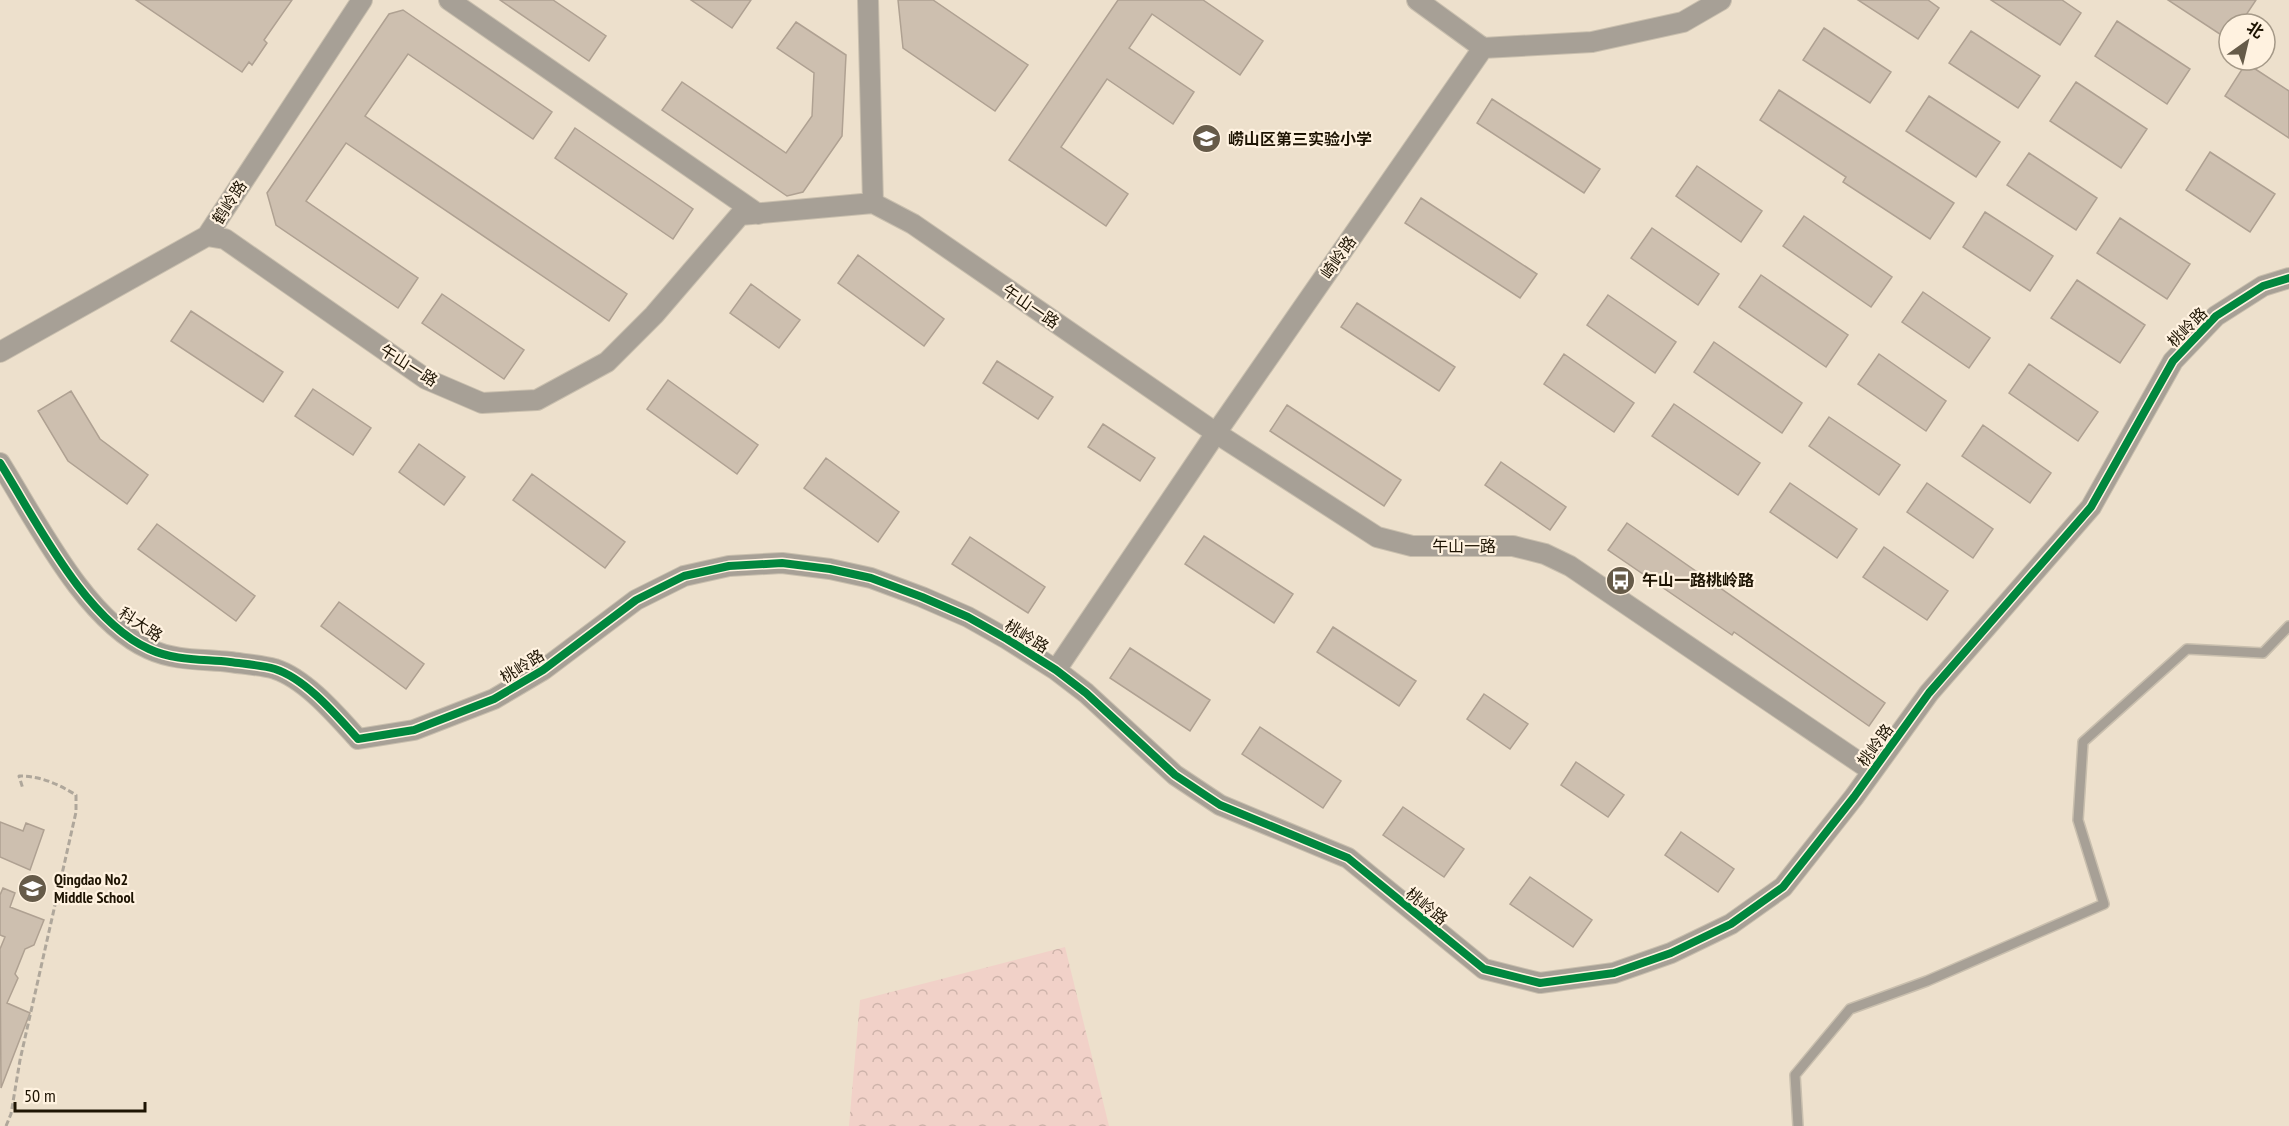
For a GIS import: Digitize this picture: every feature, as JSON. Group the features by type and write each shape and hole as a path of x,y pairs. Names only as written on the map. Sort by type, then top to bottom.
{"street":[{"name":"鹤岭路","path":"0,352 207,236 363,0"},
{"path":"449,0 758,214"},
{"path":"868,0 873,203"},
{"path":"1417,0 1483,48 1592,42 1683,22 1721,0"},
{"name":"崎岭路","path":"1056,670 1216,433 1483,48"},
{"name":"午山一路","path":"207,236 225,239 426,379 482,403 537,400 607,362 654,315 740,215 873,203 913,225 1216,433 1377,537 1412,546 1514,546 1545,554 1570,566 1872,771"},
{"name":"桃岭路","path":"358,739 414,730 494,699 543,670 636,600 684,576 729,566 782,563 830,569 871,578 968,617 1056,670 1086,693 1175,775 1220,805 1348,858 1484,969 1540,983 1614,973 1671,953 1731,924 1783,887 1929,693 2091,507 2172,361 2216,316 2263,286 2289,278"},
{"name":"科大路","path":"0,463 79,590 119,630 149,650 184,659 229,662 276,669 326,704 358,739"}],"lane":[{"path":"1798,1126 1795,1075 1850,1009 1927,981 2104,904 2078,819 2083,742 2187,649 2263,653 2289,626"}],"path":[{"path":"6,1126 11,1114 20,1060 76,812 76,795 56,783 33,776 19,777 23,789"}],"green space":[{"path":"1065,947 1109,1126 849,1126 860,1000"}],"building":[{"path":"136,0 292,0 264,40 267,43 252,65 249,62 242,72"},
{"path":"500,0 553,0 606,36 589,61"},
{"path":"691,0 751,0 732,28"},
{"path":"898,0 933,0 1028,65 995,111 903,48"},
{"path":"1118,0 1203,0 1263,41 1240,75 1152,14 1129,48 1194,92 1173,124 1107,79 1061,147 1128,194 1106,226 1009,160"},
{"path":"1858,0 1928,0 1939,8 1918,39"},
{"path":"1991,0 2062,0 2081,13 2060,45"},
{"path":"2168,0 2256,0 2248,12 2217,12 2217,32"},
{"path":"403,10 552,112 533,139 408,54 365,116 627,294 609,321 346,143 306,201 418,278 398,308 276,225 267,193 389,14"},
{"path":"2117,21 2190,69 2167,104 2095,56"},
{"path":"796,22 846,55 842,136 803,192 787,196 662,110 682,82 786,153 812,116 814,73 777,48"},
{"path":"1824,28 1891,72 1870,103 1803,60"},
{"path":"1971,31 2040,76 2018,108 1949,63"},
{"path":"2240,72 2260,72 2289,91 2289,138 2225,96"},
{"path":"2076,82 2147,129 2121,168 2050,121"},
{"path":"1779,90 1954,203 1930,239 1843,182 1846,177 1760,120"},
{"path":"1929,96 2000,142 1976,177 1906,131"},
{"path":"1492,99 1600,169 1584,193 1477,123"},
{"path":"575,128 693,209 673,239 555,158"},
{"path":"2210,152 2275,194 2250,232 2186,190"},
{"path":"2029,153 2097,198 2076,230 2007,185"},
{"path":"1697,166 1762,211 1741,242 1676,196"},
{"path":"1421,198 1537,274 1520,298 1405,223"},
{"path":"1985,212 2053,256 2030,291 1963,247"},
{"path":"1804,216 1892,277 1871,307 1783,246"},
{"path":"2120,218 2190,264 2167,299 2097,253"},
{"path":"1652,228 1719,274 1698,305 1631,258"},
{"path":"858,255 944,319 924,346 838,283"},
{"path":"1761,275 1848,335 1826,367 1739,307"},
{"path":"2077,280 2145,325 2120,363 2051,318"},
{"path":"751,284 800,320 779,348 730,313"},
{"path":"1923,292 1990,338 1969,368 1902,322"},
{"path":"442,294 524,350 504,379 422,323"},
{"path":"1608,295 1676,342 1655,373 1587,325"},
{"path":"1357,303 1455,367 1439,391 1341,327"},
{"path":"191,311 283,372 263,402 171,341"},
{"path":"1714,342 1802,403 1782,433 1694,372"},
{"path":"1564,354 1634,403 1614,432 1544,384"},
{"path":"1879,354 1946,401 1926,431 1858,384"},
{"path":"997,361 1053,397 1038,419 983,383"},
{"path":"2029,364 2098,412 2078,441 2009,393"},
{"path":"668,380 758,445 737,474 647,409"},
{"path":"313,389 371,428 353,455 295,416"},
{"path":"71,391 100,439 148,475 127,504 68,461 38,411"},
{"path":"1674,404 1760,463 1738,495 1652,436"},
{"path":"1287,405 1401,480 1384,506 1270,431"},
{"path":"1829,417 1900,465 1879,495 1809,446"},
{"path":"1103,424 1155,458 1140,481 1088,447"},
{"path":"1983,425 2051,473 2030,503 1962,456"},
{"path":"419,444 465,477 444,505 399,472"},
{"path":"826,458 899,512 878,542 804,488"},
{"path":"1501,462 1566,507 1550,530 1485,485"},
{"path":"532,474 625,542 605,568 513,500"},
{"path":"1790,483 1857,529 1837,558 1770,512"},
{"path":"1927,483 1993,529 1973,558 1907,512"},
{"path":"1627,523 1885,703 1869,726 1734,632 1732,635 1608,550"},
{"path":"157,524 255,596 236,621 138,549"},
{"path":"1204,536 1293,594 1274,623 1185,564"},
{"path":"970,537 1045,587 1028,613 952,564"},
{"path":"1884,547 1948,591 1927,620 1863,577"},
{"path":"339,602 424,664 406,689 321,626"},
{"path":"1333,627 1416,681 1399,706 1317,652"},
{"path":"1130,648 1210,700 1190,731 1110,678"},
{"path":"1484,694 1528,724 1510,749 1467,719"},
{"path":"1260,727 1341,781 1323,808 1242,754"},
{"path":"1576,762 1624,795 1608,817 1561,785"},
{"path":"1403,807 1464,849 1444,877 1383,835"},
{"path":"0,822 23,831 26,823 44,830 30,870 0,857"},
{"path":"1681,832 1734,869 1718,892 1665,855"},
{"path":"1530,877 1592,920 1573,947 1510,904"},
{"path":"3,888 15,893 10,907 44,920 34,945 25,949 15,974 18,978 7,1003 30,1013 1,1088 0,949 5,937 0,935 0,895"}],"cycle path":[{"path":"0,463 64,567 83,593 126,635 149,649 169,656 258,666 287,674 320,699 358,739 414,730 494,699 543,670 636,600 684,576 729,566 782,563 830,569 871,578 968,617 1007,639 1056,670 1086,693 1175,775 1220,805 1348,858 1484,969 1540,983 1614,973 1671,953 1731,924 1783,887 1854,797 1929,693 2091,507 2173,361 2216,316 2263,286 2289,278"}],"place":[{"name":"崂山区第三实验小学","path":"1207,139"},
{"name":"午山一路桃岭路","path":"1621,580"},
{"name":"Qingdao No2 Middle School","path":"33,888"}]}
